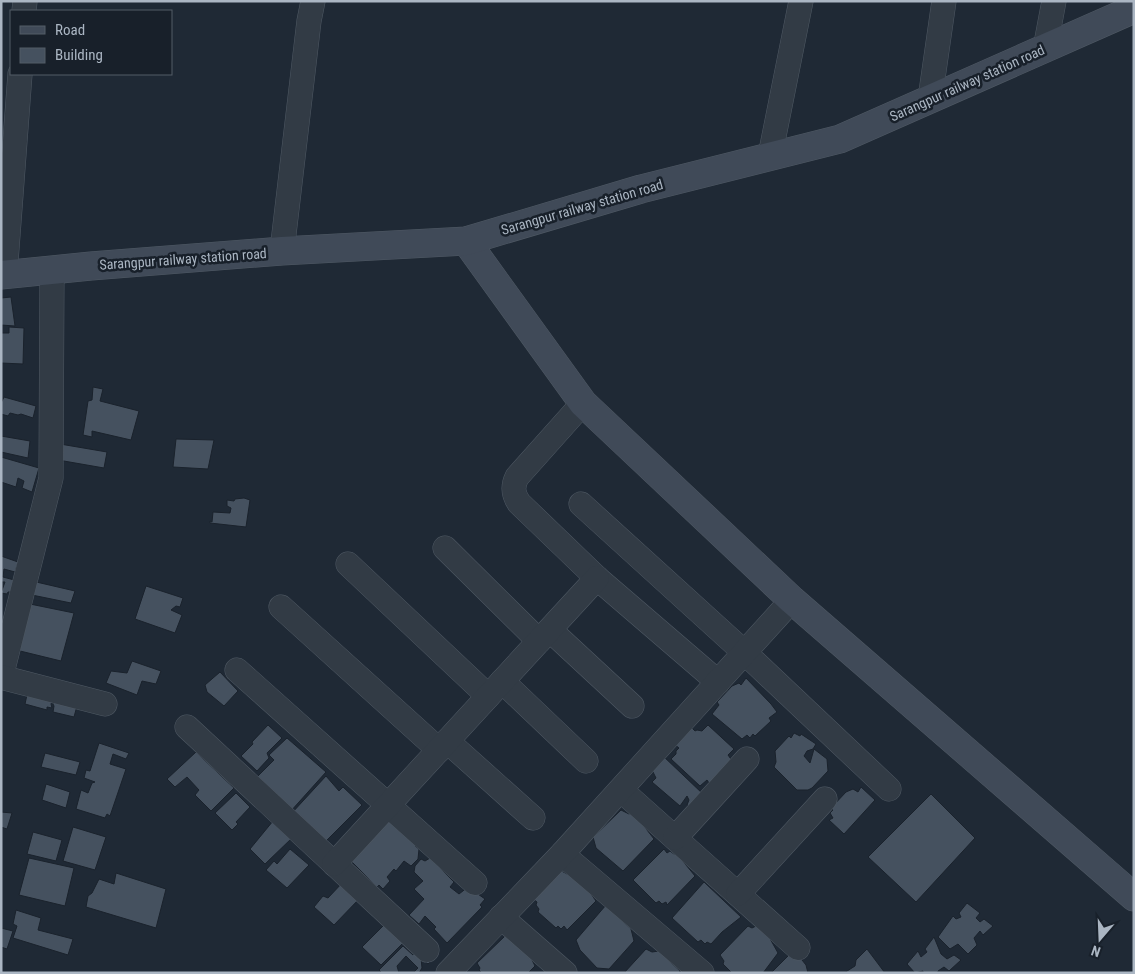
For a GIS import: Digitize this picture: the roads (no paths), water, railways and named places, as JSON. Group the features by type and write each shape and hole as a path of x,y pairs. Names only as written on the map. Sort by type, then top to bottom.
{"street":[{"path":"282,251 313,1"},
{"path":"770,156 801,1"},
{"path":"930,99 944,1"},
{"path":"1045,48 1054,1"},
{"name":"Sarangpur railway station road","path":"3,275 282,251 466,241 642,189 840,139 1134,9"},
{"path":"3,275 20,75"},
{"path":"466,241 583,402 792,600 1134,897"},
{"path":"52,270 51,478 1,677 105,704"},
{"path":"583,402 525,467 513,485 519,503 598,578 718,682"},
{"path":"581,504 745,653 889,789"},
{"path":"444,548 544,635 632,706"},
{"path":"348,564 495,689 586,762"},
{"path":"334,864 598,578"},
{"path":"450,972 621,790 792,600"},
{"path":"281,607 532,818"},
{"path":"238,670 475,883"},
{"path":"187,727 427,950"},
{"path":"675,838 747,759"},
{"path":"621,790 798,948"},
{"path":"738,894 825,799"},
{"path":"562,854 702,973"},
{"path":"501,918 565,973"}]}
